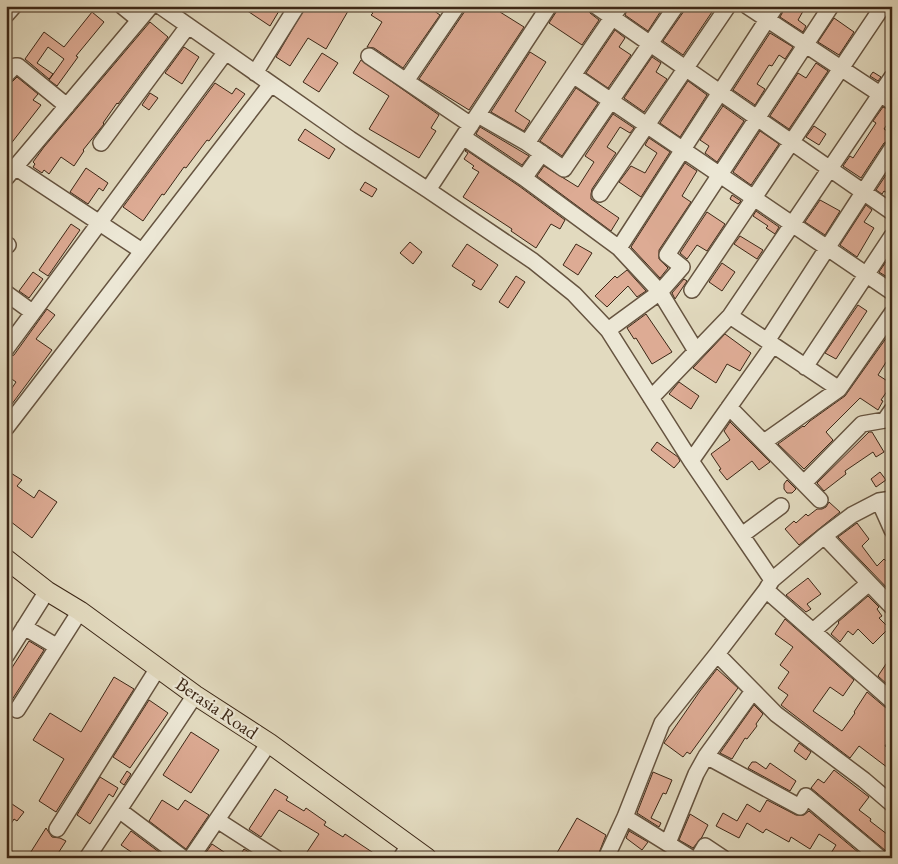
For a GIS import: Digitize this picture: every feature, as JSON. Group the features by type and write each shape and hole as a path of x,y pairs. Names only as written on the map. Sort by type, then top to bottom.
{"main road":[{"name":"Berasia Road","path":"6,559 47,591 80,611 195,695 269,744 405,852 427,858"}],"street":[{"path":"122,6 138,19"},
{"path":"142,251 100,224 9,175 150,6"},
{"path":"160,6 350,140 533,261 574,294 608,330 691,461 742,536 769,585 812,631 892,701"},
{"path":"254,73 297,6"},
{"path":"428,190 549,6"},
{"path":"596,6 616,12 650,44 892,212"},
{"path":"471,126 527,143 564,169 676,6"},
{"path":"600,194 728,6"},
{"path":"747,6 886,98"},
{"path":"619,248 776,6"},
{"path":"608,330 660,292 682,267 667,255 831,6"},
{"path":"692,290 883,6"},
{"path":"406,81 450,9"},
{"path":"527,143 616,12"},
{"path":"100,144 188,26"},
{"path":"6,349 226,53"},
{"path":"369,56 471,126 524,178 619,248 660,292 696,351"},
{"path":"6,75 15,66 18,66 67,106"},
{"path":"573,75 892,292"},
{"path":"651,398 730,316 830,169 886,98 892,77"},
{"path":"6,428 271,84"},
{"path":"691,461 729,407 827,248 892,148"},
{"path":"524,178 542,154"},
{"path":"805,367 892,236"},
{"path":"6,293 32,312"},
{"path":"764,442 839,390 892,313"},
{"path":"730,316 839,390"},
{"path":"729,407 820,500"},
{"path":"804,483 862,424 885,420 892,410"},
{"path":"606,858 625,817 662,723 718,654 769,585 824,536 852,515 885,500 892,530"},
{"path":"742,536 781,506"},
{"path":"824,536 892,607"},
{"path":"812,631 869,583"},
{"path":"6,656 47,591"},
{"path":"17,710 80,611"},
{"path":"24,627 56,646"},
{"path":"718,654 776,714 864,780 892,804"},
{"path":"57,829 158,668"},
{"path":"668,843 696,774 706,756 753,692"},
{"path":"91,856 195,695"},
{"path":"191,858 269,744"},
{"path":"706,756 800,808 806,796 880,858"},
{"path":"119,810 183,858"},
{"path":"625,817 691,858"},
{"path":"217,820 276,858"},
{"path":"698,858 705,846 723,858"}],"building":[{"path":"240,6 282,6 270,26"},
{"path":"306,6 351,6 326,49 308,38 290,66 276,57"},
{"path":"362,6 427,6 440,15 403,68 374,48 367,47 382,22"},
{"path":"466,6 503,6 500,12 524,27 469,110 419,79 465,11"},
{"path":"560,6 587,6 590,13 599,20 582,45 549,23"},
{"path":"629,6 664,6 648,31 625,15"},
{"path":"685,6 716,6 683,55 663,41 684,11"},
{"path":"786,6 806,6 798,20 806,26 803,32 780,17"},
{"path":"92,12 104,22 76,56 78,57 57,86 49,80 64,59 48,47 37,63 53,74 49,79 25,59 44,32 64,47"},
{"path":"834,18 854,32 839,55 818,42"},
{"path":"150,22 168,37 117,103 104,124 83,150 74,166 61,157 49,174 44,170 42,173 33,167 35,164 33,162 44,147"},
{"path":"615,30 625,38 619,47 631,55 608,88 586,73"},
{"path":"770,33 793,47 785,59 779,55 772,66 769,65 757,84 765,89 755,105 733,90"},
{"path":"184,47 199,57 182,84 165,73"},
{"path":"530,52 546,62 515,111 530,121 524,131 491,112"},
{"path":"322,53 338,63 319,92 303,82"},
{"path":"652,57 661,63 656,72 667,79 644,112 624,98"},
{"path":"361,60 439,115 431,128 436,131 419,158 369,129 389,96 353,73"},
{"path":"816,63 828,71 789,129 770,116 798,73 806,78"},
{"path":"873,72 881,77 878,81 870,76"},
{"path":"17,77 38,94 33,100 41,105 6,150 6,88"},
{"path":"688,81 707,95 680,137 660,123"},
{"path":"215,83 232,94 236,88 245,94 209,141 207,140 186,168 184,167 164,195 162,194 143,221 123,207"},
{"path":"576,88 598,103 562,156 540,141"},
{"path":"150,93 158,98 149,110 142,105"},
{"path":"723,106 744,121 717,162 705,153 709,146 700,140"},
{"path":"883,107 892,111 892,117 884,129 892,134 892,139 884,143 861,178 843,166 850,156 853,158 876,123 873,121"},
{"path":"613,114 634,128 630,133 620,127 607,147 616,153 592,189 591,199 619,218 611,231 537,176 544,166 578,187 594,162 585,156"},
{"path":"814,126 826,134 819,145 806,137"},
{"path":"480,127 529,156 522,165 476,134"},
{"path":"305,129 335,149 329,159 298,140"},
{"path":"760,131 779,144 751,185 733,172"},
{"path":"649,138 670,152 641,197 619,182 631,166 645,173 657,153 645,145"},
{"path":"466,150 565,220 560,229 551,224 536,248 511,231 512,229 463,197 479,172 472,168 474,166 464,159 468,153"},
{"path":"685,163 697,171 682,196 691,202 659,250 659,259 668,268 660,278 631,247"},
{"path":"892,166 892,196 884,191 882,194 876,190"},
{"path":"86,168 108,183 103,191 99,188 88,204 70,192"},
{"path":"365,182 377,189 372,197 360,190"},
{"path":"732,195 741,201 738,204 730,199"},
{"path":"820,200 840,211 825,235 805,222"},
{"path":"866,205 872,210 864,222 874,228 857,257 840,245"},
{"path":"756,211 779,227 775,234 766,228 768,226 753,216"},
{"path":"707,212 725,224 707,251 697,245 687,259 680,253"},
{"path":"71,224 80,230 48,276 39,270"},
{"path":"740,236 763,250 757,259 734,244"},
{"path":"410,242 422,252 413,264 400,253"},
{"path":"467,244 498,265 481,290 472,285 475,281 452,266"},
{"path":"576,244 592,253 578,275 563,265"},
{"path":"892,253 892,280 879,272"},
{"path":"722,263 735,272 722,291 709,282"},
{"path":"627,270 646,291 637,297 628,286 607,307 595,296 615,276 617,278"},
{"path":"33,272 43,279 29,298 19,291"},
{"path":"516,276 525,282 508,308 499,302"},
{"path":"684,279 687,281 675,299 672,293"},
{"path":"858,305 867,311 836,359 825,353"},
{"path":"47,309 55,315 36,339 52,350 6,412 6,397 16,382 6,375 6,358 14,355"},
{"path":"646,314 672,352 652,364 636,338 634,339 627,328"},
{"path":"892,330 892,361 888,359 878,375 892,384 881,400 883,401 878,410 860,398 826,432 833,440 804,469 778,444 845,396"},
{"path":"725,334 751,353 740,371 727,364 716,383 693,368"},
{"path":"679,382 699,396 691,409 669,394"},
{"path":"730,422 770,462 759,470 752,461 727,480 719,470 721,469 711,454 730,440 724,431"},
{"path":"869,432 872,432 884,452 876,457 873,452 845,471 846,474 824,491 817,483"},
{"path":"657,442 678,457 680,461 674,468 651,450"},
{"path":"6,470 22,480 17,486 34,498 39,490 57,502 32,538 6,518"},
{"path":"880,472 886,480 876,487 871,479"},
{"path":"787,480 796,489 792,493 787,493 784,489 784,484"},
{"path":"829,502 840,512 799,545 785,529 794,521 796,523 806,514 808,516 817,509 826,507"},
{"path":"857,523 869,539 862,546 877,566 884,559 887,562 892,557 892,593 838,537"},
{"path":"808,578 821,594 807,604 811,609 806,612 786,595"},
{"path":"868,596 879,607 877,609 882,616 879,618 889,628 873,644 858,629 853,635 848,631 840,642 831,634 838,622"},
{"path":"785,619 854,680 843,696 830,687 813,711 842,731 867,692 886,708 892,710 892,736 885,746 892,752 892,771 859,746 850,758 781,705 788,695 778,688 789,672 780,665 793,647 775,634"},
{"path":"29,641 44,650 6,709 6,677"},
{"path":"892,655 892,682 889,686 878,676"},
{"path":"717,669 738,688 690,754 687,752 683,757 664,743"},
{"path":"114,677 134,689 56,812 39,801 64,759 33,740 50,713 81,732"},
{"path":"149,700 168,713 130,768 113,757"},
{"path":"754,705 763,714 756,724 757,726 747,739 745,738 732,759 720,753"},
{"path":"191,732 219,750 191,793 163,775"},
{"path":"799,743 811,752 806,760 794,751"},
{"path":"752,762 756,762 766,769 770,763 796,781 790,791 748,768"},
{"path":"834,770 869,797 859,810 892,838 892,858 889,858 886,851 811,788 818,779 824,783"},
{"path":"127,771 131,774 124,785 120,782"},
{"path":"653,772 672,780 666,794 663,793 651,818 661,823 659,827 637,813"},
{"path":"100,777 118,788 113,797 109,794 90,824 77,815"},
{"path":"275,789 288,797 286,800 304,811 306,808 326,822 324,825 343,837 345,834 381,858 303,858 319,834 279,810 261,837 249,829"},
{"path":"6,800 24,812 17,821 14,819 6,832"},
{"path":"162,800 178,810 185,800 209,815 186,849 149,821"},
{"path":"767,800 796,815 804,815 809,811 865,858 828,858 836,845 819,834 810,849 791,837 789,842 766,829 763,833 747,823 739,838 716,826 723,813 737,821 747,804 760,812"},
{"path":"690,814 708,825 702,837 693,848 679,840"},
{"path":"577,818 606,835 597,858 554,858"},
{"path":"46,828 52,837 66,841 55,858 27,858"},
{"path":"131,831 167,858 140,858 121,845"},
{"path":"629,831 648,842 642,850 626,838"},
{"path":"212,844 233,858 202,858"},
{"path":"244,849 258,858 238,858"}]}
